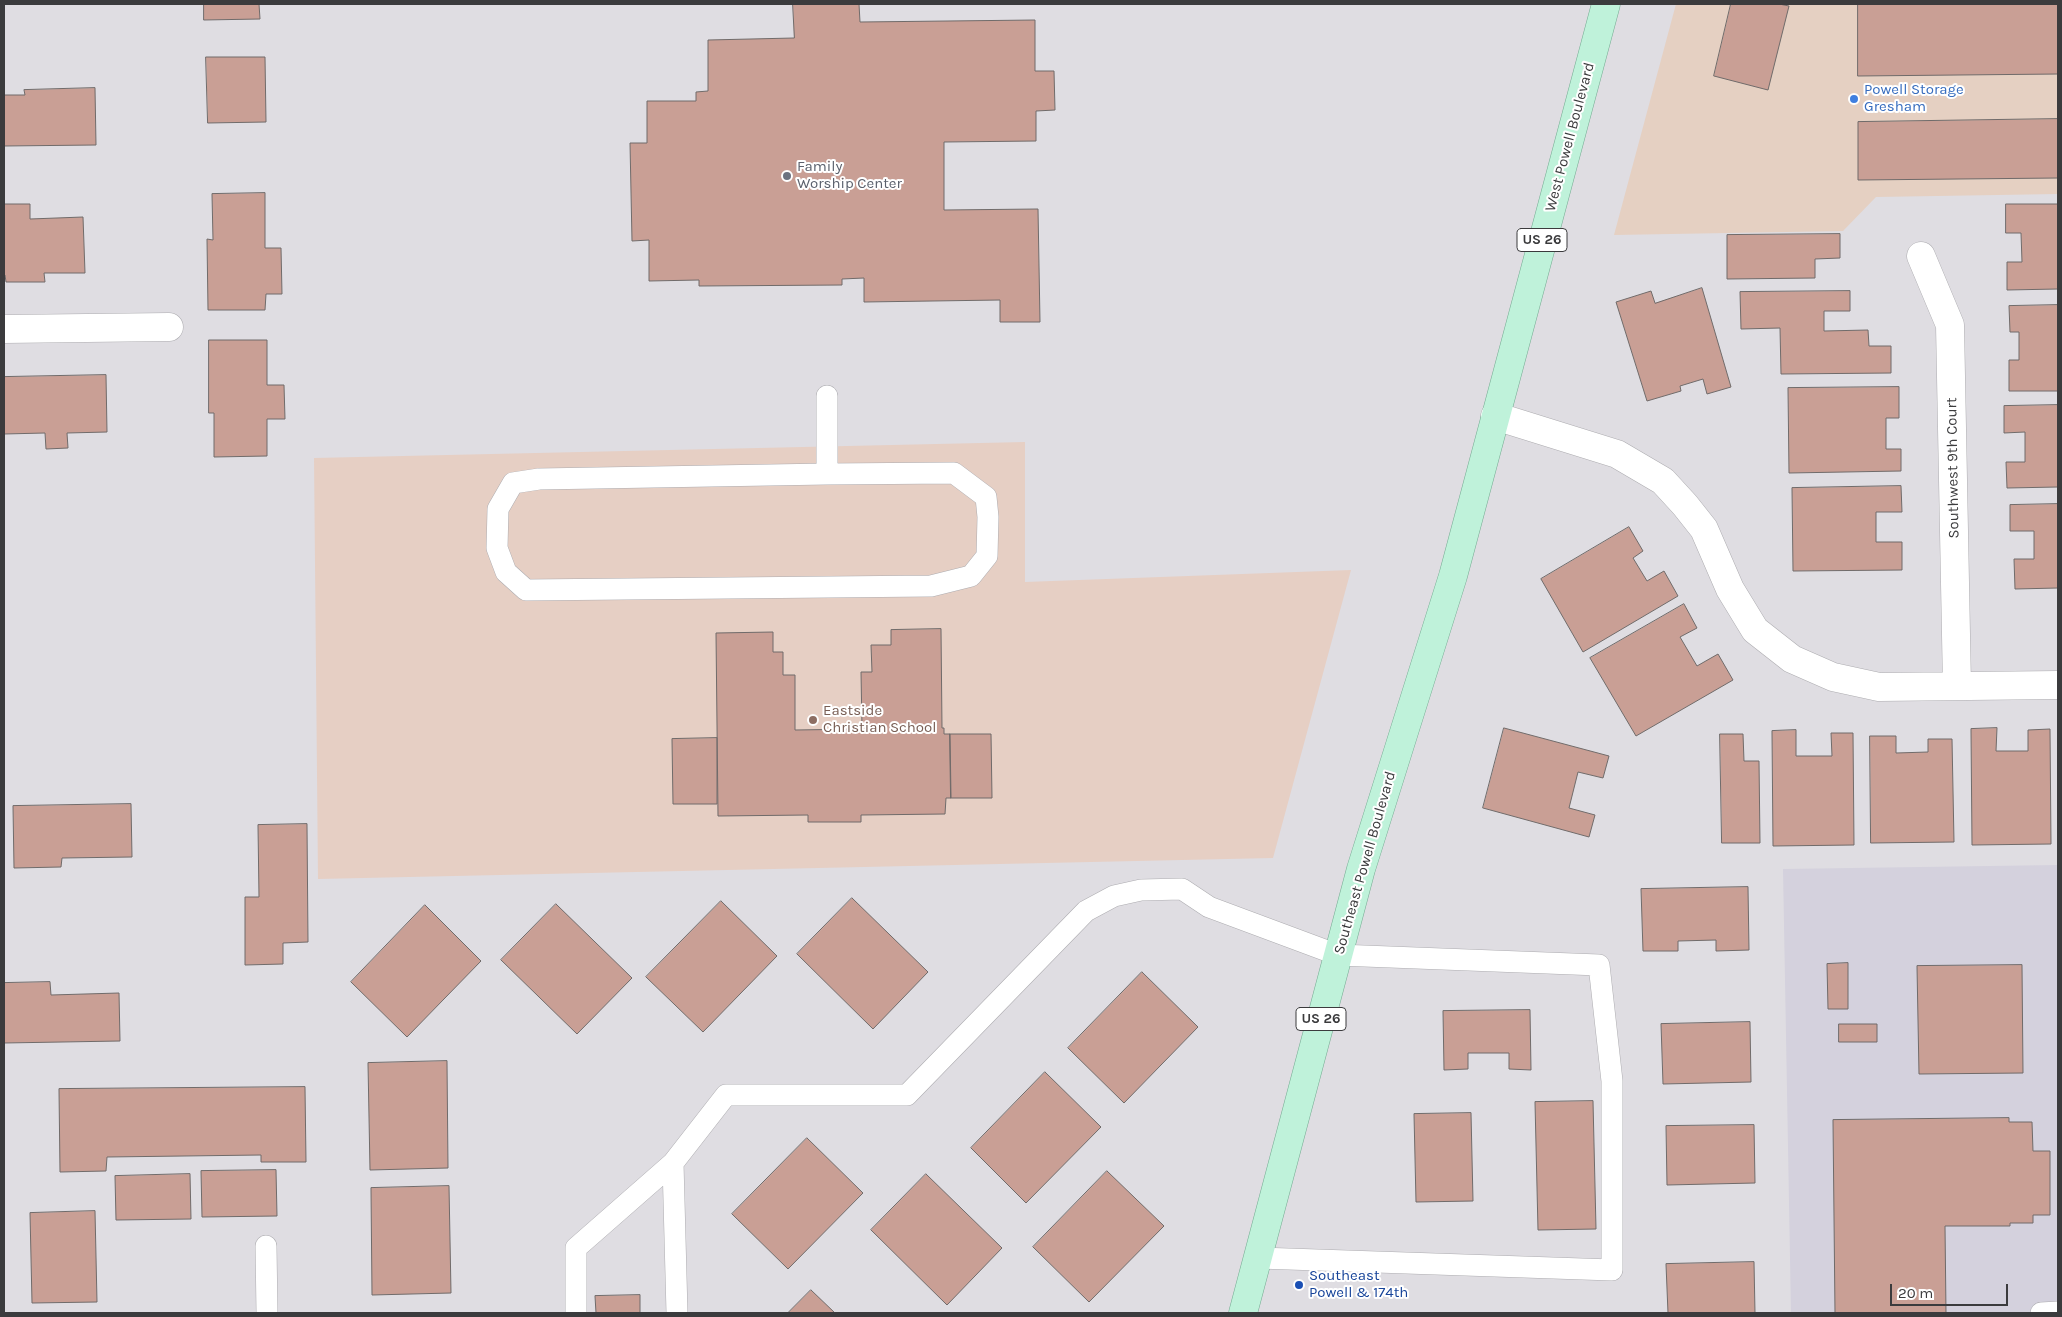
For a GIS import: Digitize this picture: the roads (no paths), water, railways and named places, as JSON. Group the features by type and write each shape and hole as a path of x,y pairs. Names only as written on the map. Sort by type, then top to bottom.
{"main road":[{"name":"West Powell Boulevard","path":"1495,416 1606,4"},
{"name":"Southeast Powell Boulevard","path":"1243,1313 1367,850 1452,576 1495,416"}],"street":[{"name":"Southwest 9th Court","path":"1921,256 1950,325 1957,686"},
{"path":"4,329 169,327"},
{"path":"1495,416 1617,454 1663,481 1704,529 1730,590 1755,630 1792,659 1833,678 1879,687 2058,685"}],"lane":[{"path":"827,396 827,474"},
{"path":"954,473 986,497 988,517 987,556 971,576 932,586 526,590 506,572 497,548 498,509 513,483 539,479 827,474 954,473"},
{"path":"576,1313 576,1248 673,1163 726,1095 907,1095 1086,911 1114,896 1141,890 1182,889 1209,907 1338,955 1599,965 1612,1081 1612,1270 1258,1258"},
{"path":"673,1163 676,1313"},
{"path":"266,1246 267,1313"},
{"path":"2041,1313 2058,1312"}],"place":[{"name":"Powell Storage Gresham","path":"1854,99"},
{"name":"Family Worship Center","path":"787,176"},
{"name":"Eastside Christian School","path":"813,720"},
{"name":"Southeast Powell & 174th","path":"1299,1285"}]}
